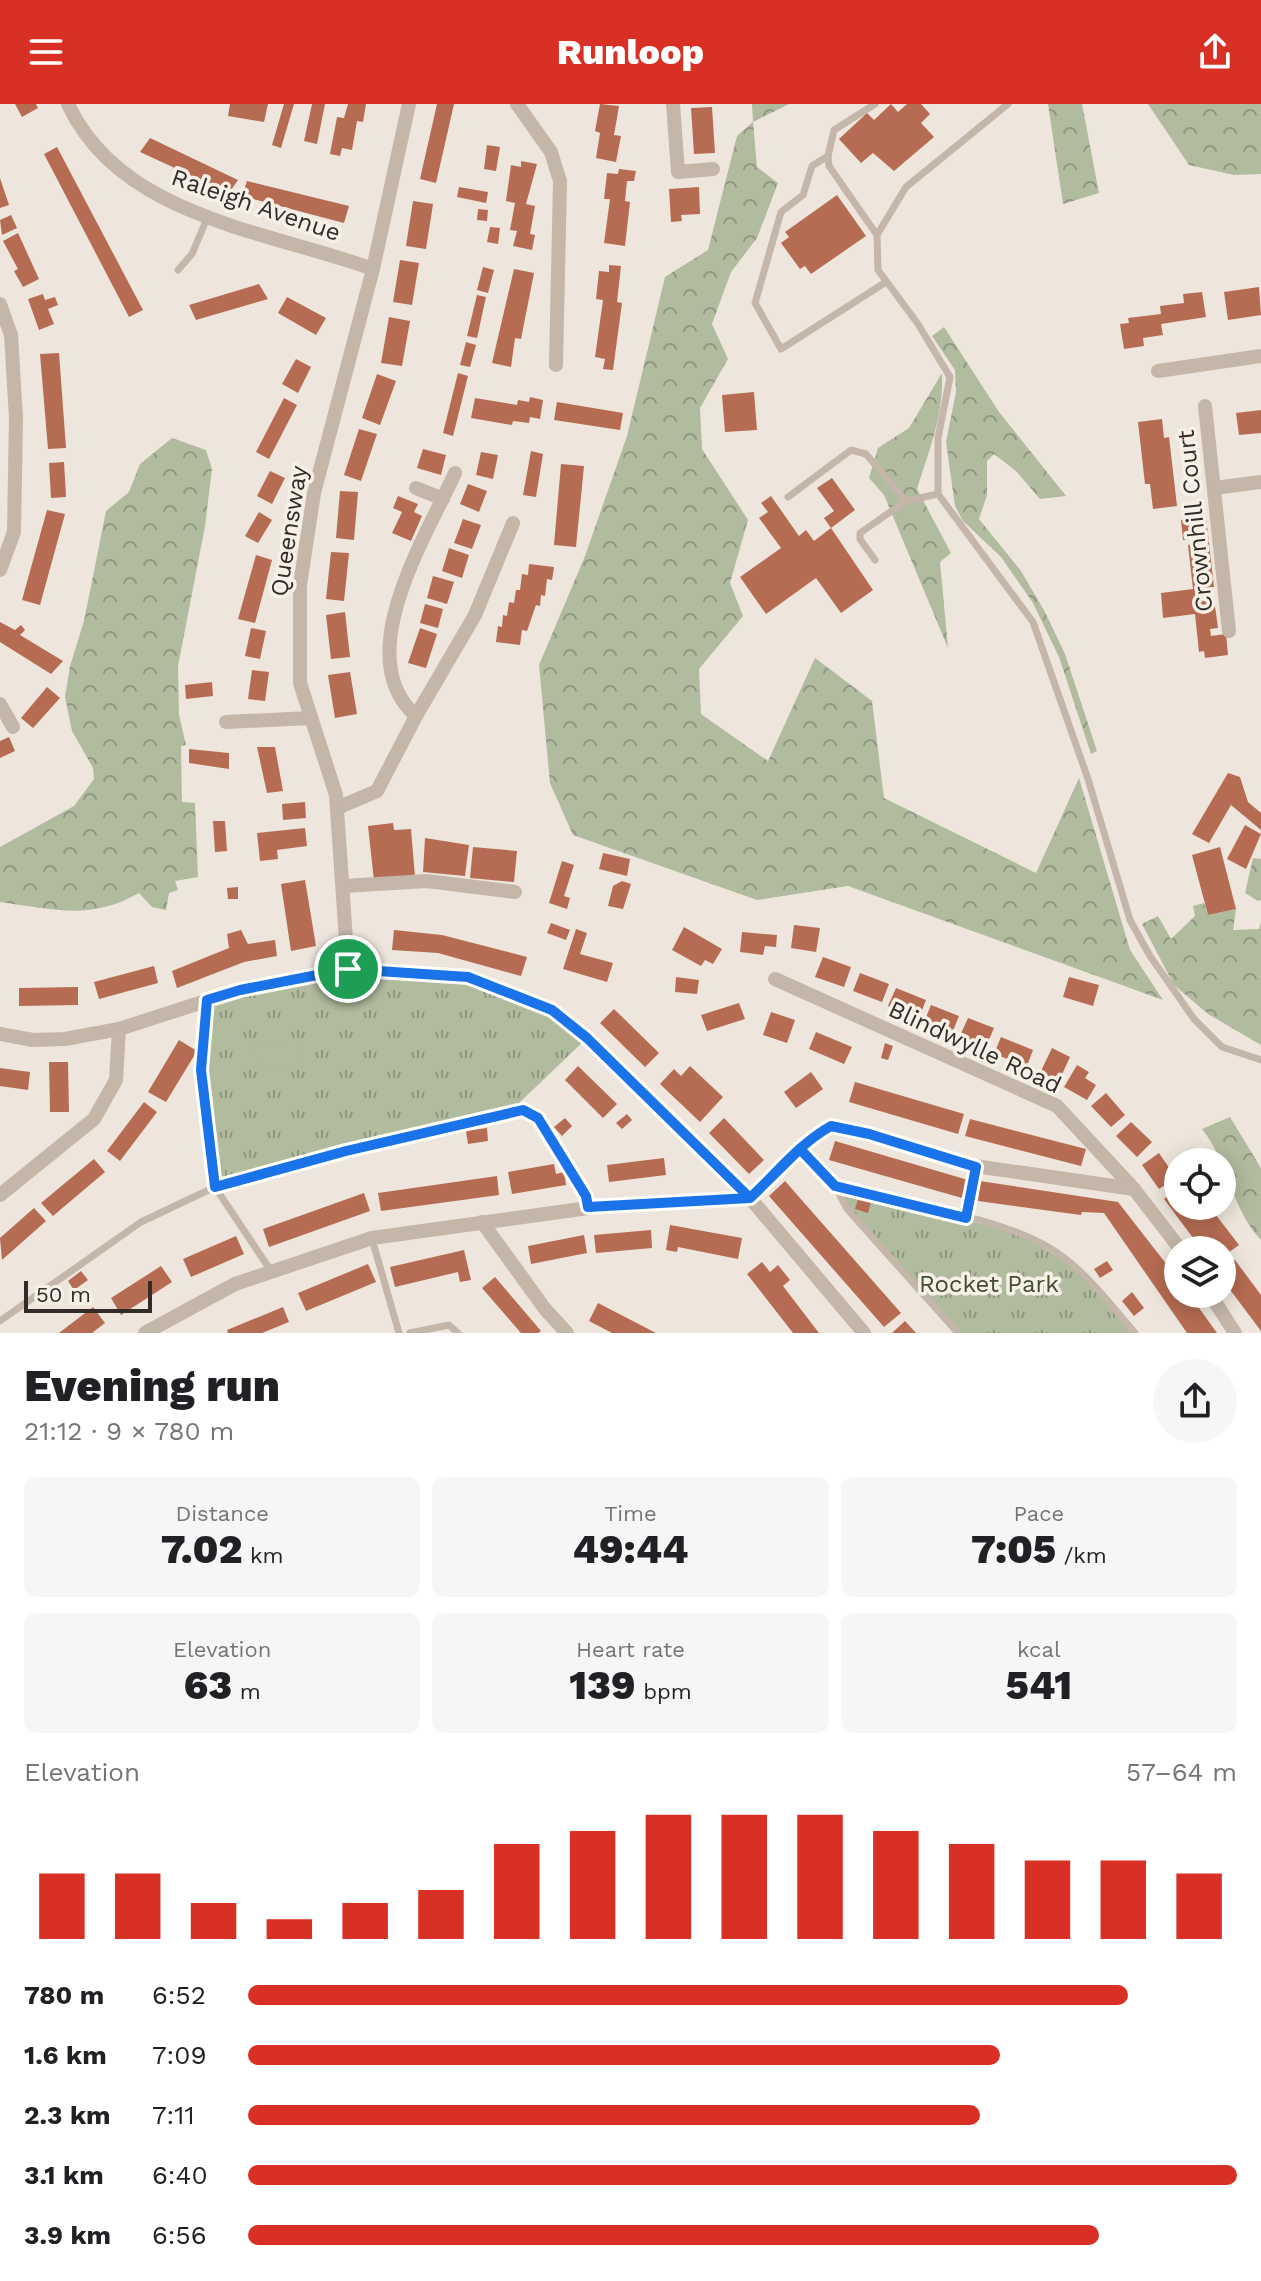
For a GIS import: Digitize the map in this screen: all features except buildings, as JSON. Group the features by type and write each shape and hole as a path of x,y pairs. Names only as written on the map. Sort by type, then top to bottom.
{"street":[{"name":"Raleigh Avenue","path":"68,104 105,158 137,185 208,216 373,269"},
{"name":"Queensway","path":"348,969 344,886 332,773 300,683 300,585 314,493 373,269 409,104"},
{"path":"517,104 551,152 560,181 556,365"},
{"path":"673,104 678,172 713,169"},
{"path":"0,304 11,335 16,418 14,532 0,570"},
{"path":"1158,371 1261,356"},
{"name":"Crownhill Court","path":"1205,406 1229,631"},
{"path":"416,716 396,696 388,670 388,646 403,586 455,473"},
{"path":"1214,488 1261,482"},
{"path":"416,488 443,499"},
{"path":"337,808 377,791 416,716 475,615 513,523"},
{"path":"0,704 13,727"},
{"path":"226,722 310,718"},
{"path":"344,886 427,881 515,892"},
{"path":"0,1034 33,1040 65,1039 119,1029 240,990 348,969 468,977 552,1010 587,1038 750,1198 864,1333"},
{"name":"Blindwylle Road","path":"775,979 1057,1106 1134,1189 1170,1236"},
{"path":"0,1195 94,1119 116,1080 119,1029"},
{"path":"145,1333 235,1284 372,1238 588,1207 750,1198 800,1149 831,1126 869,1134 976,1167 1134,1189"},
{"path":"482,1222 545,1309 567,1333"},
{"path":"1219,1308 1235,1333"}],"lane":[{"path":"875,104 834,130 828,156 829,166 877,235"},
{"path":"1008,104 906,187 877,235 878,270 918,324 950,377 938,438 938,494 1033,622 1088,779 1130,920 1150,956 1194,1019 1222,1047 1261,1060"},
{"path":"828,156 812,166 803,195 781,212 755,303 781,349 886,282"},
{"path":"178,270 192,254 208,216"},
{"path":"788,497 851,450 866,454 906,501"},
{"path":"875,560 860,539 860,533 906,501 938,494"},
{"path":"207,1000 201,1070 215,1187 271,1271"},
{"path":"0,1321 141,1222 215,1187 346,1151 523,1110 538,1118 586,1196 588,1207"},
{"path":"800,1149 835,1186 847,1209 958,1333"},
{"path":"966,1218 976,1167"},
{"path":"835,1186 966,1218 1049,1247 1073,1266 1135,1333"},
{"path":"372,1238 399,1333"},
{"path":"410,1333 449,1325 458,1333"}],"green space":[{"path":"752,104 789,104 753,122"},
{"path":"1048,104 1082,104 1099,193 1063,204"},
{"path":"1148,104 1261,104 1261,174 1234,175 1189,165"},
{"path":"753,122 757,167 778,183 757,238 731,272 712,324 728,359 700,408 702,449 748,520 730,583 743,616 699,669 701,714 768,761 815,658 872,701 884,798 1036,873 1079,778 1130,950 1163,1000 848,886 757,900 573,835 550,783 539,665 585,556 627,436 665,277 708,250 737,136"},
{"path":"944,327 999,412 1066,496 1040,499 1016,471 994,454 987,461 987,495 979,519 1021,571 1045,612 1065,654 1097,751 1091,754 1059,657 1033,603 1001,557 963,521 955,506 946,442 956,392 955,370 932,336"},
{"path":"942,373 938,418 917,489 951,553 940,562 948,648 884,495 869,478 878,448 909,428"},
{"path":"172,438 206,450 212,469 205,526 178,666 179,715 186,745 181,746 182,802 195,803 198,877 175,881 178,890 169,893 166,910 152,907 139,893 121,902 87,910 54,910 0,902 0,847 74,806 94,779 93,768 72,731 65,697 70,666 84,621 106,511 129,492 140,464"},
{"path":"1253,858 1261,859 1261,900 1258,901 1245,893"},
{"path":"1204,903 1208,915 1236,909 1233,930 1259,929 1261,922 1261,1045 1208,1014 1174,985 1142,924 1158,916 1171,939 1195,916 1193,906"},
{"path":"348,969 444,974 552,1010 587,1038 518,1104 379,1136 221,1179 208,1087 212,998"},
{"path":"298,1039 300,1067 257,1071 255,1043"},
{"path":"1230,1117 1261,1168 1261,1240 1250,1227 1236,1199 1236,1148 1214,1148 1202,1129"},
{"name":"Rocket Park","path":"835,1186 1020,1234 1073,1266 1135,1333 958,1333 847,1209"}],"route":[{"path":"348,969 240,990 207,1000 201,1070 215,1187 346,1151 523,1110 538,1118 586,1196 588,1207 750,1198 800,1149 835,1186 966,1218 976,1167 869,1134 831,1126 815,1135 800,1149 777,1173 750,1198 587,1038 552,1010 468,977 348,969"}]}
